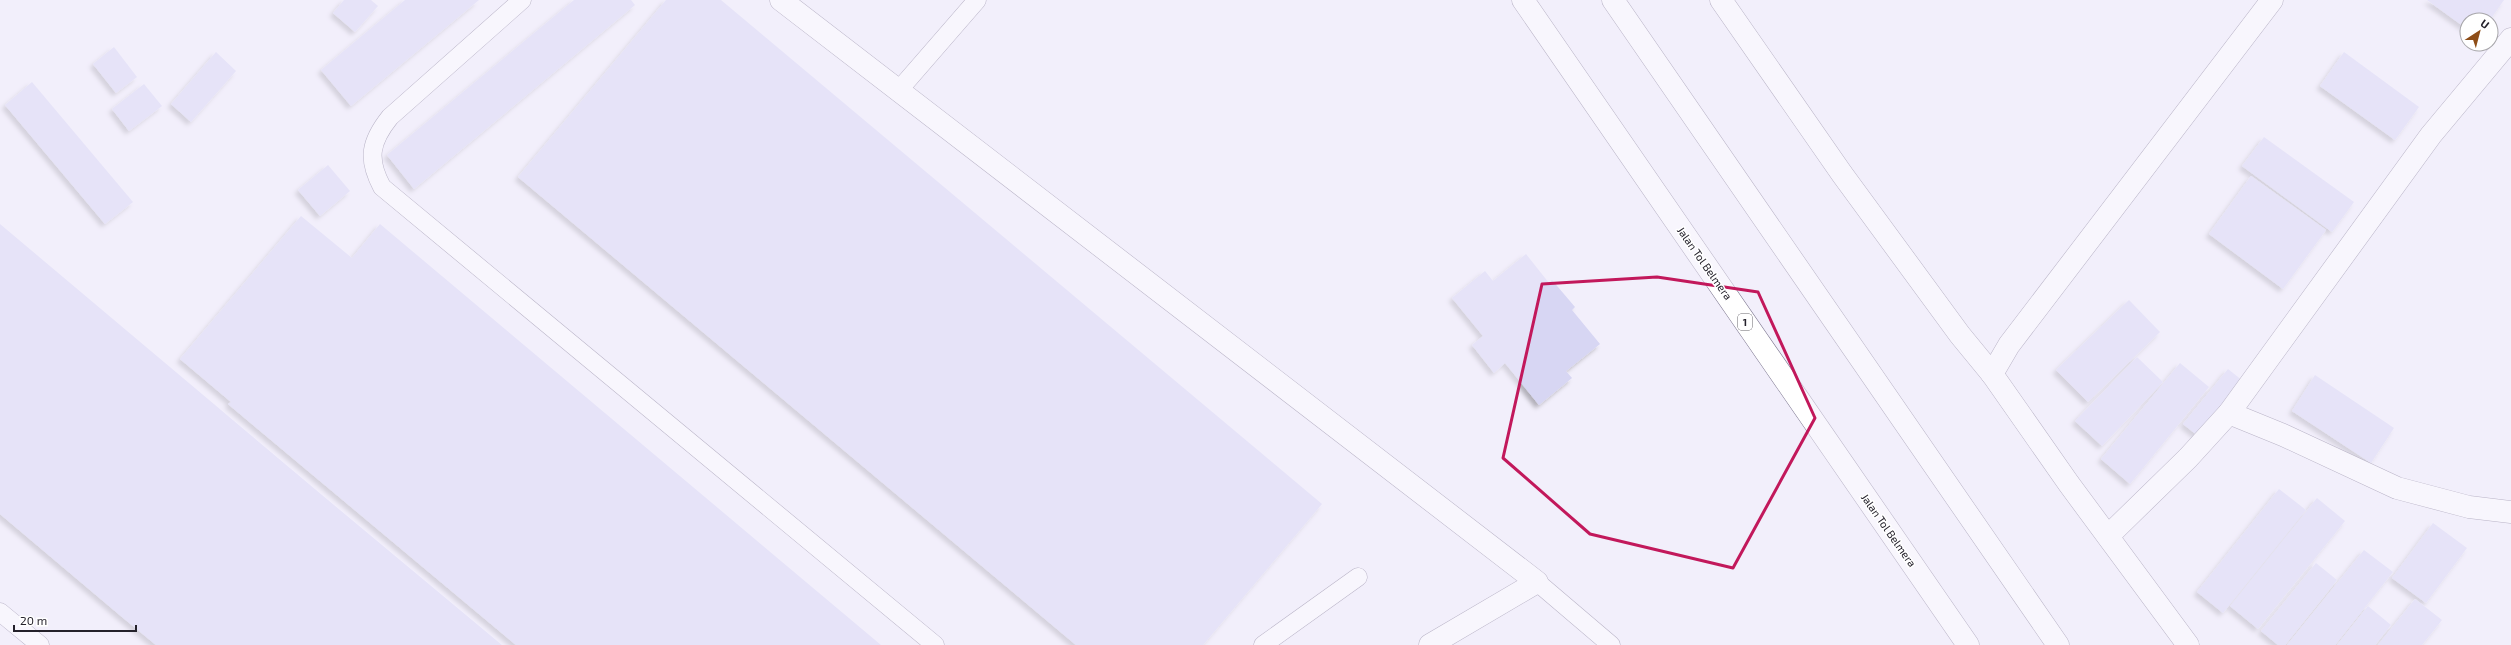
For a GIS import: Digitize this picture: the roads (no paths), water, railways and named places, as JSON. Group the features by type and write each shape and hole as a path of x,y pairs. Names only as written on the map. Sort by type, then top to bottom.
{"main road":[{"path":"781,0 1537,582 1430,645"},
{"name":"Jalan Tol Belmera","path":"1523,0 1968,645"},
{"path":"1614,0 2058,645"},
{"path":"1722,0 1842,174 1960,335 1992,374 2188,645"},
{"path":"1992,374 2014,339 2272,0"},
{"path":"2108,536 2188,458 2229,413 2431,136 2511,39"},
{"path":"2229,413 2283,435 2397,488 2469,507 2511,512"}],"lane":[{"path":"522,0 390,118 376,134 373,148 373,170 382,187 935,645"},
{"path":"898,91 978,0"},
{"path":"1263,645 1358,577"},
{"path":"1537,582 1611,645"},
{"path":"0,612 40,645"}]}
